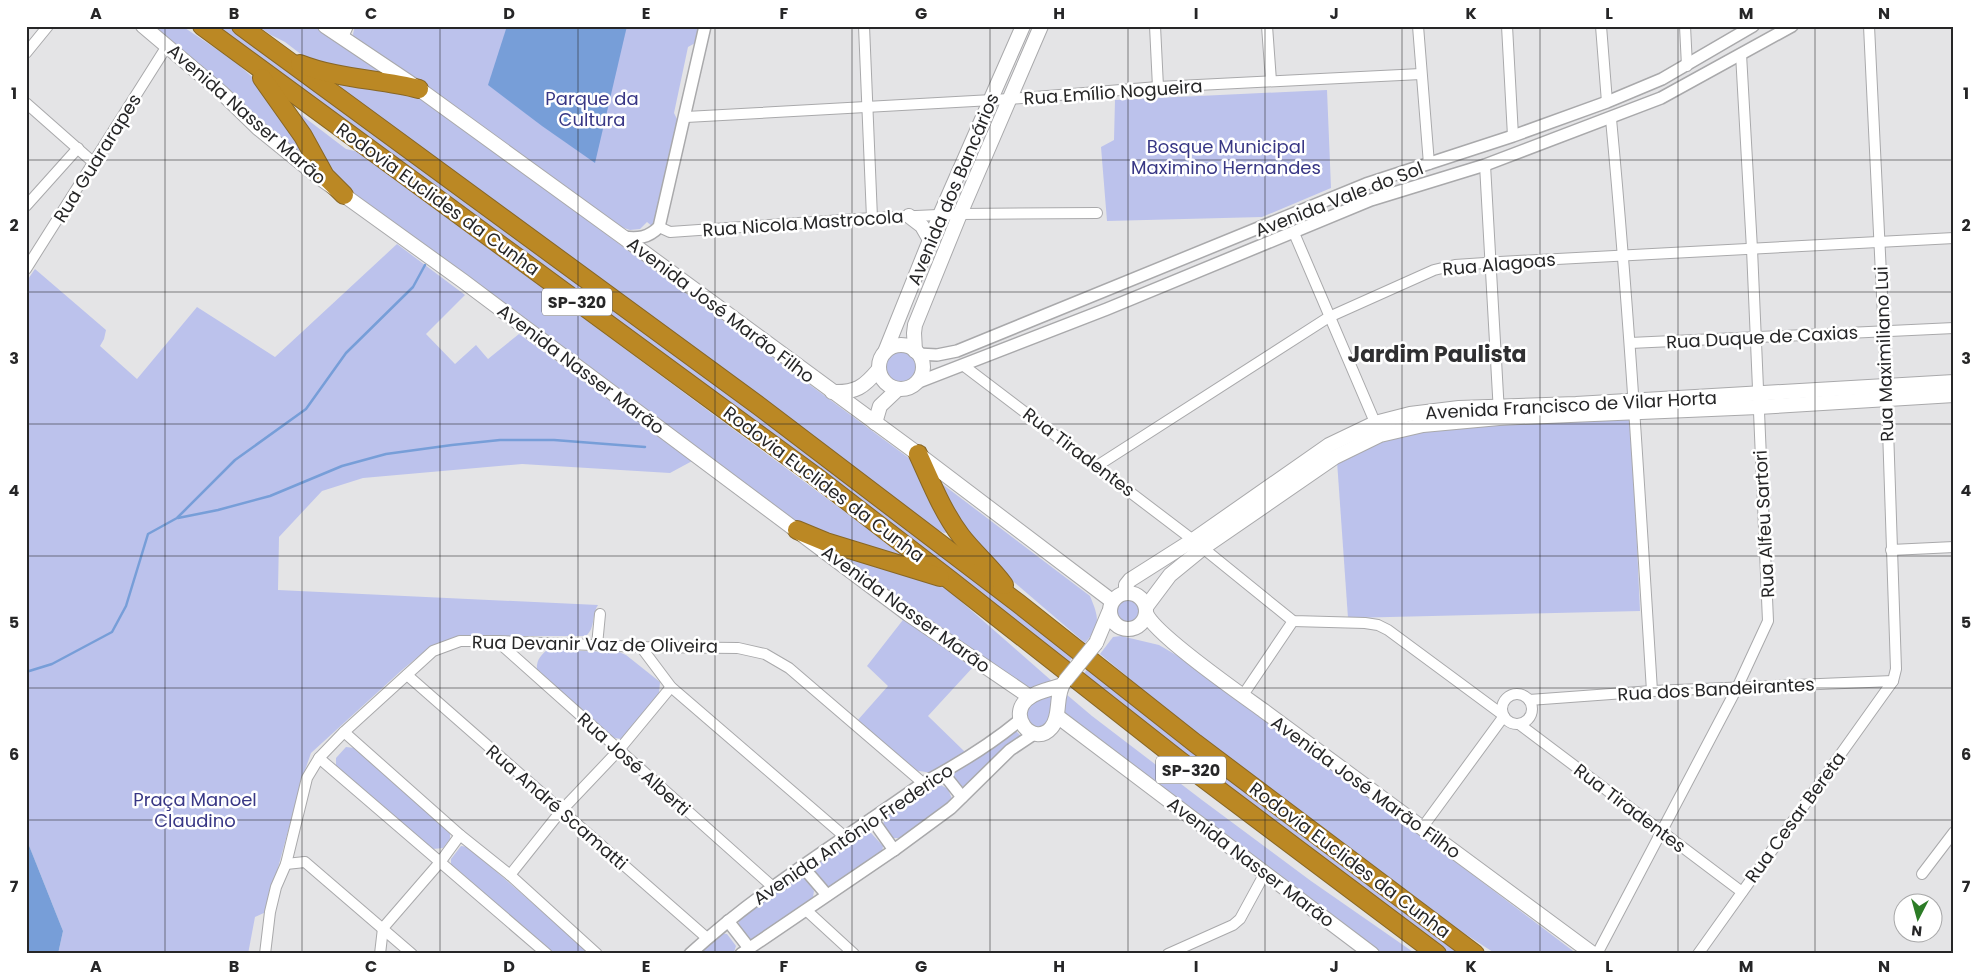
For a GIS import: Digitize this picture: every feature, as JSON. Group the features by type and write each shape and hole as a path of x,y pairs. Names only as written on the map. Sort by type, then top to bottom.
{"highway":[{"name":"Rodovia Euclides da Cunha","path":"202,26 815,476 1179,760 1437,954"},
{"name":"Rodovia Euclides da Cunha","path":"241,26 752,401 1018,603 1195,743 1475,954"},
{"path":"283,58 330,73 420,89"},
{"path":"248,60 279,100 303,136 325,176 344,195"},
{"path":"918,454 951,522 962,538 990,567 1018,603"},
{"path":"797,530 826,542 950,580"}],"main road":[{"name":"Avenida Nasser Marão","path":"143,26 221,92 258,128 316,176 441,264 908,614 1030,697"},
{"name":"Avenida José Marão Filho","path":"325,26 345,32 918,454 1111,607"},
{"name":"Avenida dos Bancários","path":"885,352 940,215 1023,26"},
{"name":"Avenida dos Bancários","path":"917,352 915,325 960,214 1041,26"},
{"path":"909,216 922,226 930,240"},
{"path":"875,423 880,406 898,389 910,387 916,383 922,372 923,366 917,352 910,347 896,346 885,352 879,363 880,375 887,384 898,389"},
{"path":"832,392 856,390 869,381 879,369"},
{"name":"Avenida Francisco de Vilar Horta","path":"1126,593 1126,585 1130,580 1198,544 1288,482 1335,457 1378,429 1423,425 1499,412 1758,401 1886,392 1954,382"},
{"name":"Avenida Francisco de Vilar Horta","path":"1886,392 1954,395"},
{"name":"Avenida Francisco de Vilar Horta","path":"1146,610 1170,575 1198,544"},
{"path":"1057,716 1057,705 1064,683 1097,642 1116,597 1126,593 1139,596 1146,610 1142,622 1138,626 1097,642"},
{"path":"1111,607 1114,623 1129,629"},
{"name":"Avenida José Marão Filho","path":"1146,610 1156,626 1171,640 1242,695 1593,954"},
{"path":"1030,697 1064,683"},
{"name":"Avenida Antônio Frederico","path":"1020,720 1020,709 1030,697"},
{"name":"Avenida Nasser Marão","path":"1057,716 1372,954"},
{"name":"Avenida Antônio Frederico","path":"1034,734 1050,731 1057,716"},
{"path":"1020,720 1026,729 1034,734"}],"street":[{"path":"26,52 48,26"},
{"path":"623,237 637,239 650,235 659,227 686,117 705,26"},
{"path":"864,26 872,218"},
{"path":"1155,26 1158,87"},
{"path":"1267,26 1271,82"},
{"path":"1418,26 1430,181"},
{"path":"1508,26 1513,136 1518,153"},
{"path":"1601,26 1607,102 1611,119 1624,256 1652,691"},
{"path":"1685,26 1686,66 1695,81"},
{"name":"Avenida Vale do Sol","path":"917,352 937,355 956,351 1288,218 1366,184 1513,136 1607,102 1662,79 1753,26"},
{"name":"Rua Maximiliano Lui","path":"1869,26 1886,392 1896,669 1892,681"},
{"name":"Avenida Vale do Sol","path":"916,383 1050,332 1371,200 1485,165 1611,119 1695,81 1785,28"},
{"name":"Rua Guararapes","path":"26,269 167,46"},
{"name":"Rua Alfeu Sartori","path":"1597,954 1737,688 1768,621 1752,249 1741,54"},
{"name":"Rua Emílio Nogueira","path":"686,117 1010,99 1158,87 1421,74"},
{"path":"26,103 94,163"},
{"path":"26,206 78,148"},
{"path":"1485,165 1499,412"},
{"name":"Rua Nicola Mastrocola","path":"659,227 670,232 909,216 1097,214"},
{"path":"1288,218 1378,429"},
{"name":"Rua Alagoas","path":"1098,466 1329,317 1434,270 1456,265 1491,262 1954,238"},
{"path":"1101,293 1107,309"},
{"path":"1044,316 1050,332"},
{"name":"Rua Duque de Caxias","path":"1630,343 1954,328"},
{"path":"956,351 964,366"},
{"name":"Rua Tiradentes","path":"964,366 1098,466 1293,620 1365,623 1378,625 1388,630 1507,720 1742,892"},
{"path":"1891,550 1954,547"},
{"path":"597,645 600,614"},
{"path":"1242,695 1293,620"},
{"name":"Rua Devanir Vaz de Oliveira","path":"265,954 270,912 276,887 286,864 307,778 319,758 344,732 433,651 460,641 641,648 738,648 765,654 789,668 924,783"},
{"name":"Rua José Alberti","path":"497,641 772,887"},
{"path":"641,648 671,687 844,836"},
{"name":"Rua André Scamatti","path":"407,675 707,938"},
{"name":"Rua dos Bandeirantes","path":"1533,703 1652,691 1892,681"},
{"name":"Rua Cesar Bereta","path":"1698,954 1892,681"},
{"path":"510,874 561,811 618,750 671,687"},
{"path":"1422,828 1507,720 1504,703 1509,696 1518,694 1533,703 1528,719 1507,720"},
{"name":"Avenida Antônio Frederico","path":"690,954 707,938 772,887 924,783 1002,735 1020,720"},
{"path":"344,732 460,835 510,874 597,954"},
{"name":"Avenida Antônio Frederico","path":"745,951 894,850 951,808 1010,750 1034,734"},
{"path":"319,758 548,954"},
{"path":"943,773 962,796"},
{"path":"872,819 894,850"},
{"path":"1922,874 1954,832"},
{"path":"380,954 383,928 441,861 460,835"},
{"path":"286,864 305,862 412,954"},
{"path":"803,867 828,895"},
{"path":"1168,954 1233,925 1240,919 1265,872"},
{"path":"806,910 854,954"},
{"path":"728,921 745,951"}],"green space":[{"path":"152,26 182,26 233,60 258,82 303,148 301,154 296,153"},
{"path":"209,26 233,26 716,379 1075,655 1066,665"},
{"path":"258,26 313,26 382,70 397,82 319,68 285,42"},
{"name":"Parque da Cultura","path":"355,26 700,26 697,42 688,47 674,113 679,123 653,227 647,222 640,229 630,230 618,226 354,38"},
{"path":"339,83 405,91 422,100 480,141 921,467 949,532 944,533 936,529 578,267 341,89"},
{"name":"Bosque Municipal Maximino Hernandes","path":"1327,90 1331,188 1262,217 1107,221 1101,147 1114,140 1115,100"},
{"path":"296,113 300,114 346,149 359,152 910,560 817,536 722,468 333,182"},
{"name":"Praça Manoel Claudino","path":"397,244 465,295 426,334 455,364 476,345 488,359 519,334 694,460 670,473 522,464 363,478 322,491 279,537 278,590 598,605 589,633 586,636 459,636 431,646 311,753 266,912 255,917 248,954 58,954 63,931 26,838 26,282 35,269 106,330 100,346 137,379 197,307 275,357"},
{"path":"901,348 914,354 920,367 914,380 901,386 888,380 882,367 888,354"},
{"path":"1631,414 1640,611 1348,618 1337,461 1382,439 1424,428"},
{"path":"933,477 1090,596 1097,621 1094,631 1085,643 979,552"},
{"path":"849,556 940,583 1053,682 1040,690 1020,684 962,645 847,559"},
{"path":"1128,595 1140,599 1144,611 1140,623 1128,627 1116,623 1112,611 1116,599"},
{"path":"906,616 974,666 928,716 965,752 932,773 913,770 857,721 888,686 867,666"},
{"path":"1121,636 1159,645 1205,672 1577,954 1496,954 1459,930 1200,737 1100,654 1113,637"},
{"path":"547,650 619,652 626,655 660,682 659,693 621,739 610,737 537,672 539,660"},
{"path":"1089,667 1466,954 1444,954 1081,677"},
{"path":"1058,690 1049,720 1043,728 1030,728 1023,710 1025,705"},
{"path":"1066,694 1202,800 1311,881 1416,954 1378,954 1067,719 1060,709"},
{"path":"1012,731 1017,732 1020,738 967,787 959,786 952,777 954,770 1004,741"},
{"path":"346,747 355,748 450,832 450,839 443,848 433,849 336,767 336,758"},
{"path":"937,783 948,789 952,799 947,808 902,838 893,838 883,825 885,817"},
{"path":"871,833 883,846 882,853 831,888 825,887 814,871 814,866 866,834"},
{"path":"461,846 468,847 591,954 553,954 451,864 451,859"},
{"path":"805,878 814,891 812,903 754,941 747,940 738,928 739,919 796,879"},
{"path":"720,933 727,934 736,946 734,952 731,954 697,954"}],"shaded area":[{"path":"507,26 627,26 595,163 488,85"},
{"path":"26,838 63,931 58,954 26,954"}],"waterway":[{"path":"26,672 52,664 112,632 126,606 148,534 177,518 235,460 306,409 346,353 413,287 425,265"},
{"path":"178,518 218,510 270,496 342,466 386,454 500,440 554,440 645,447"}],"district":[{"name":"Jardim Paulista","path":"1437,354"}]}
